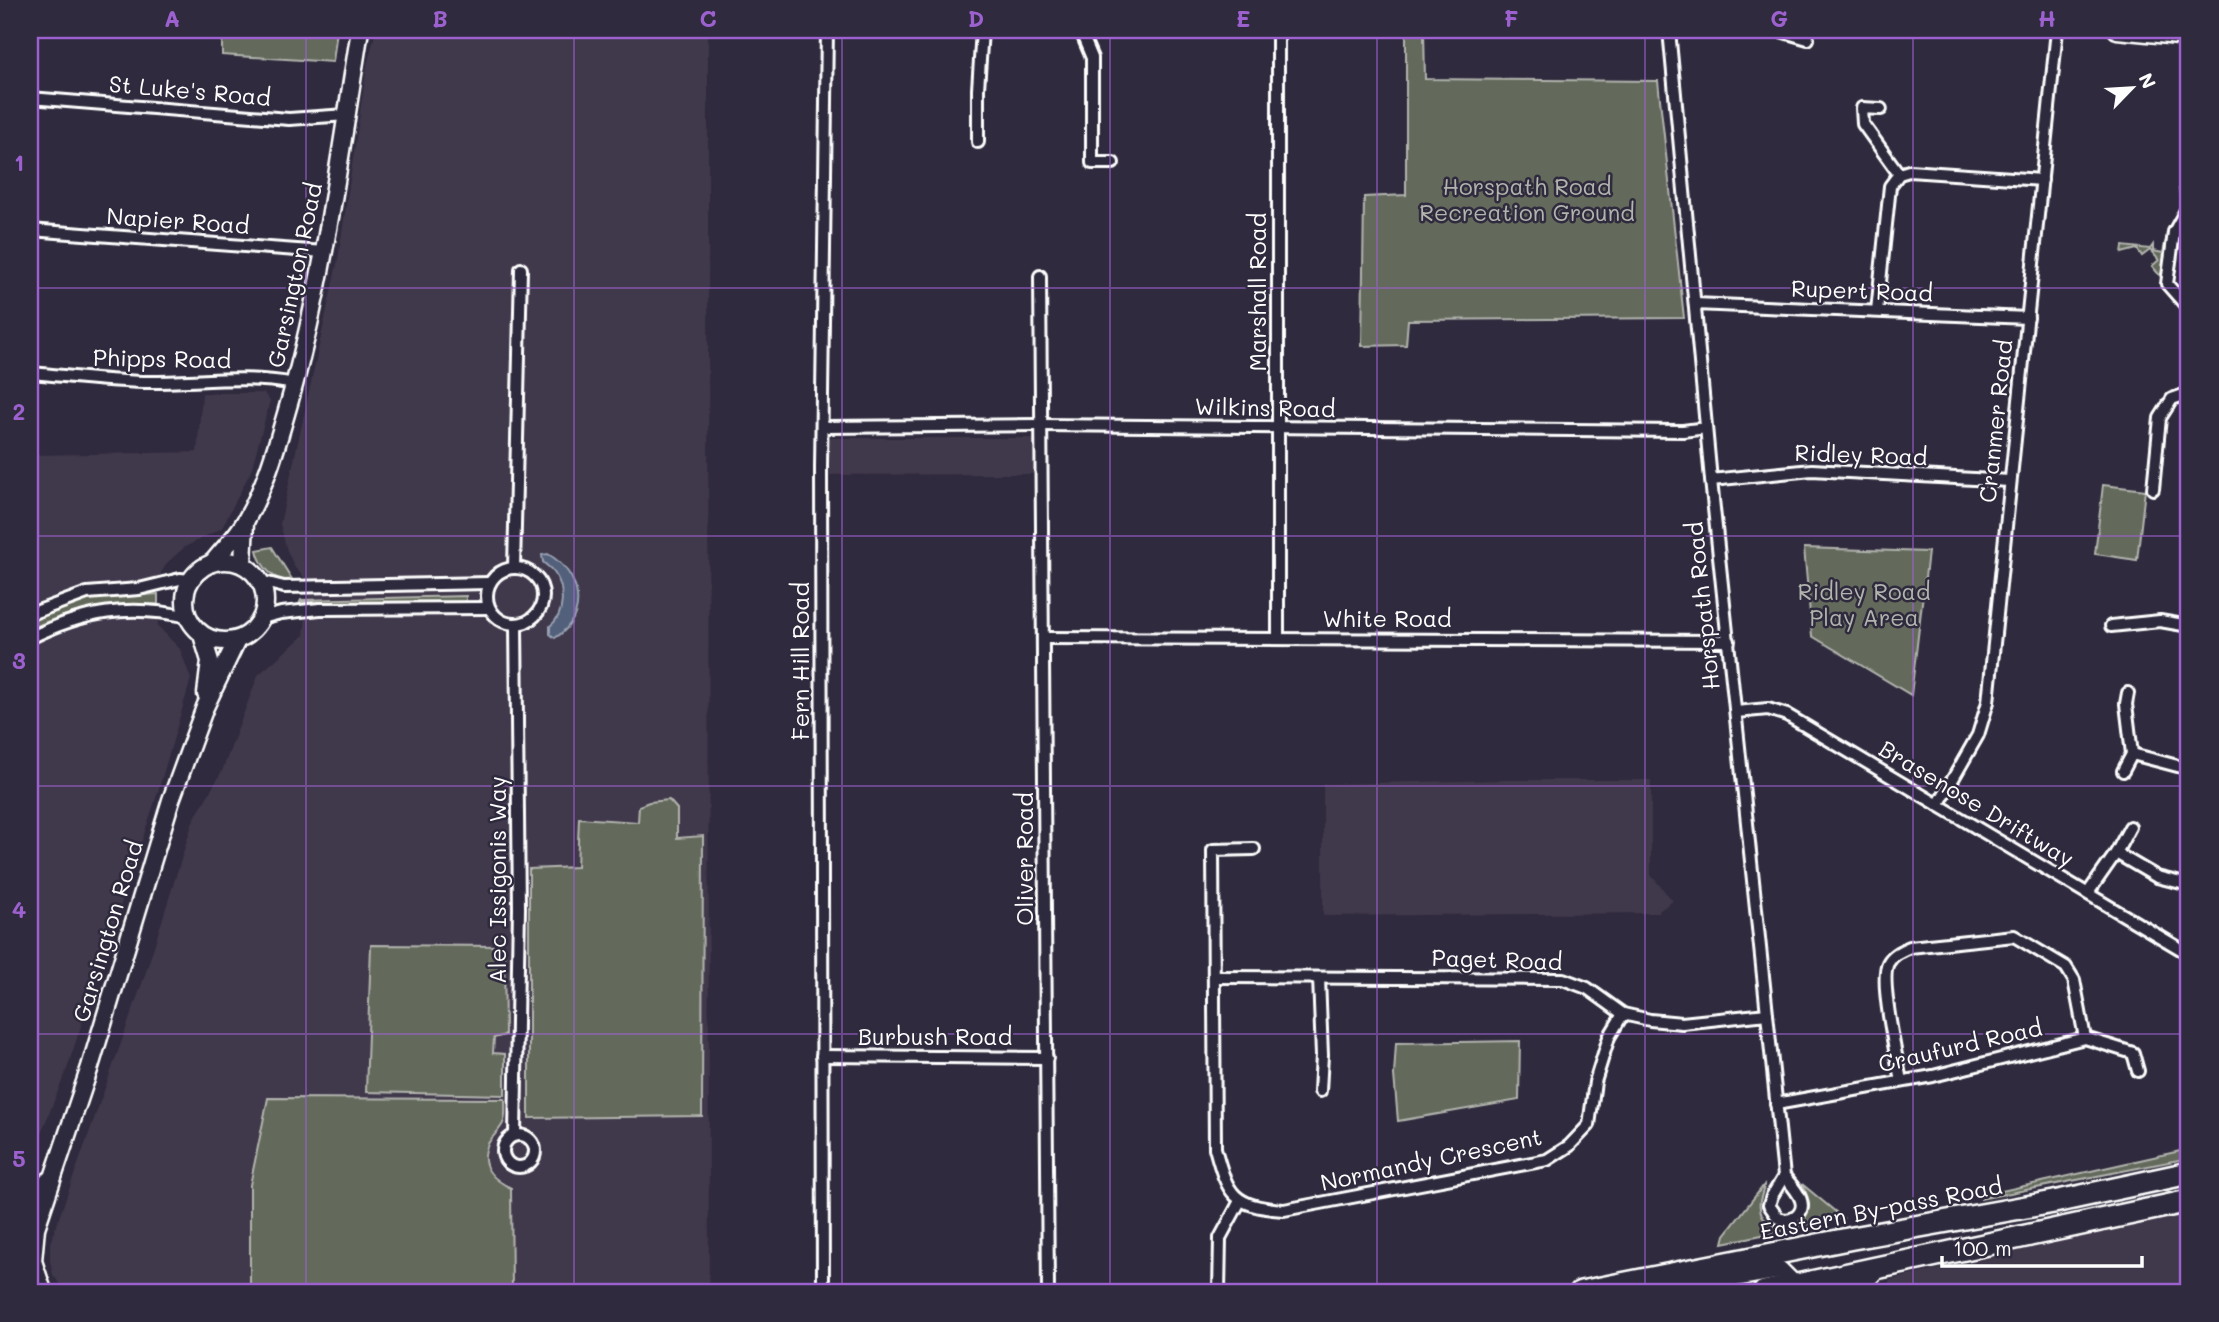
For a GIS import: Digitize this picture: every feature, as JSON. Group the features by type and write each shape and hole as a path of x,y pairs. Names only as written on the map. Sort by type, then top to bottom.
{"highway":[{"name":"Eastern By-pass Road","path":"1581,1292 1612,1290 1792,1251 2054,1202 2189,1173"},
{"path":"1782,1287 1877,1269 2189,1200"}],"main road":[{"name":"Garsington Road","path":"213,562 245,522 272,461 294,384 324,252 360,30"},
{"path":"2117,30 2189,37"},
{"name":"Garsington Road","path":"243,564 245,522"},
{"path":"228,560 243,564 254,572 260,581 266,602 262,618 251,633 237,640 216,641 202,635 192,626 185,610 184,596 190,580 201,568 213,562 228,560"},
{"path":"202,635 210,661 205,707"},
{"path":"205,707 237,640"},
{"name":"Garsington Road","path":"43,1292 33,1261 36,1228 159,838 205,707"},
{"path":"30,1204 56,1171"},
{"path":"1655,1292 1782,1287 1792,1251"},
{"path":"1856,1292 1877,1269"},
{"path":"30,1278 43,1292"}],"street":[{"name":"Fern Hill Road","path":"823,1292 821,467 827,30"},
{"path":"978,142 982,30"},
{"path":"1084,30 1084,38 1092,58 1092,163 1112,163"},
{"name":"Marshall Road","path":"1278,30 1278,639"},
{"name":"Horspath Road","path":"1669,30 1711,480 1784,1176"},
{"path":"1777,30 1808,39"},
{"name":"Cranmer Road","path":"1938,805 1978,735 1988,702 2057,30"},
{"name":"St Luke's Road","path":"30,98 304,120 346,115"},
{"path":"1881,109 1862,108 1863,124 1899,174"},
{"path":"2189,167 2186,185 2188,205 2174,232 2167,284 2189,309"},
{"path":"1877,311 1890,186 1899,174 1909,171 2042,180"},
{"name":"Napier Road","path":"30,230 324,252"},
{"path":"514,568 521,269"},
{"name":"Oliver Road","path":"1040,276 1048,1292"},
{"name":"Rupert Road","path":"1695,304 2028,318"},
{"name":"Phipps Road","path":"30,373 142,382 214,380 294,384"},
{"path":"2152,489 2160,418 2172,399 2189,393"},
{"name":"Wilkins Road","path":"823,427 1041,425 1683,431 1706,428"},
{"name":"Ridley Road","path":"1711,480 1812,470 2010,481"},
{"path":"514,568 523,569 538,579 544,595 539,612 533,619 516,625 500,620 489,608 490,583 500,572 514,568"},
{"path":"30,614 87,593 139,589 180,579 190,580"},
{"path":"260,581 284,587 449,586 490,583"},
{"path":"262,618 320,609 489,608"},
{"path":"30,638 77,617 116,611 161,611 188,617"},
{"path":"2111,626 2160,621 2189,626"},
{"name":"Alec Issigonis Way","path":"514,1135 519,920 516,625"},
{"name":"White Road","path":"1044,638 1729,641"},
{"path":"2123,771 2132,754 2126,704 2128,693"},
{"name":"Brasenose Driftway","path":"1736,712 1768,709 1778,711 2189,954"},
{"path":"2132,754 2189,769"},
{"path":"2088,893 2116,853 2130,827"},
{"path":"1213,836 1216,1148 1223,1177 1240,1201 1220,1238 1219,1292"},
{"path":"1213,850 1254,849"},
{"path":"2116,853 2157,877 2189,885"},
{"path":"1901,1081 1885,982 1887,965 1896,954 1910,947 2014,936 2066,967 2074,979 2085,1038 2133,1053 2138,1071"},
{"name":"Paget Road","path":"1215,977 1563,979 1587,988 1623,1014 1682,1023 1767,1014"},
{"path":"1319,978 1322,1055 1320,1091"},
{"name":"Normandy Crescent","path":"1240,1201 1257,1208 1284,1210 1547,1160 1569,1146 1589,1125 1595,1082 1609,1037 1623,1014"},
{"name":"Craufurd Road","path":"1776,1104 1933,1076 2085,1038"},
{"name":"Burbush Road","path":"822,1056 1047,1058"}],"shaded area":[{"path":"376,30 708,30 709,1292 66,1292 53,1275 50,1243 145,975 193,821 222,771 258,675 304,635 309,582 295,568 280,524 338,259 367,65"},
{"path":"202,393 264,393 270,401 251,471 222,528 185,547 167,563 156,582 158,626 180,649 191,679 158,792 67,1069 30,1161 30,455 197,452"},
{"path":"829,438 1035,438 1038,474 830,475"},
{"path":"1651,780 1651,875 1673,901 1656,913 1323,916 1323,784"},
{"path":"2189,1213 2189,1292 1883,1292 1890,1280"}],"green space":[{"path":"241,30 337,30 333,62 222,55 222,41 234,37"},
{"name":"Horspath Road Recreation Ground","path":"1406,30 1424,30 1425,79 1658,81 1684,318 1408,320 1406,345 1362,346 1364,197 1406,195"},
{"path":"2165,243 2161,277 2152,266 2159,260 2150,250 2142,256 2137,249 2122,253 2123,246 2150,249 2153,245 2153,251 2163,253"},
{"path":"2103,485 2145,490 2137,560 2095,554"},
{"path":"272,547 293,581 292,584 274,576 265,568 257,550"},
{"name":"Ridley Road Play Area","path":"1804,548 1928,552 1911,695 1812,636"},
{"path":"158,594 158,604 92,609 62,616 30,629 30,621 91,599"},
{"path":"466,596 466,602 300,602 301,600"},
{"path":"669,800 677,809 677,838 703,836 702,1116 529,1118 529,869 577,867 579,818 638,822 639,806"},
{"path":"371,945 504,946 505,1035 494,1038 493,1053 505,1054 505,1095 366,1092"},
{"path":"1520,1041 1519,1100 1398,1121 1394,1075 1396,1043"},
{"path":"268,1098 505,1099 504,1121 488,1144 485,1159 489,1171 511,1188 512,1292 250,1292 250,1185"},
{"path":"2189,1149 2189,1158 1980,1199 1993,1193"},
{"path":"1802,1184 1843,1218 1792,1229 1804,1219 1809,1208 1808,1197"},
{"path":"1764,1185 1760,1201 1761,1214 1773,1225 1791,1229 1723,1243 1725,1235"}],"water":[{"path":"548,554 568,572 577,595 573,618 566,629 555,638 550,634 550,626 559,615 562,594 555,574 543,562 542,555"}]}
